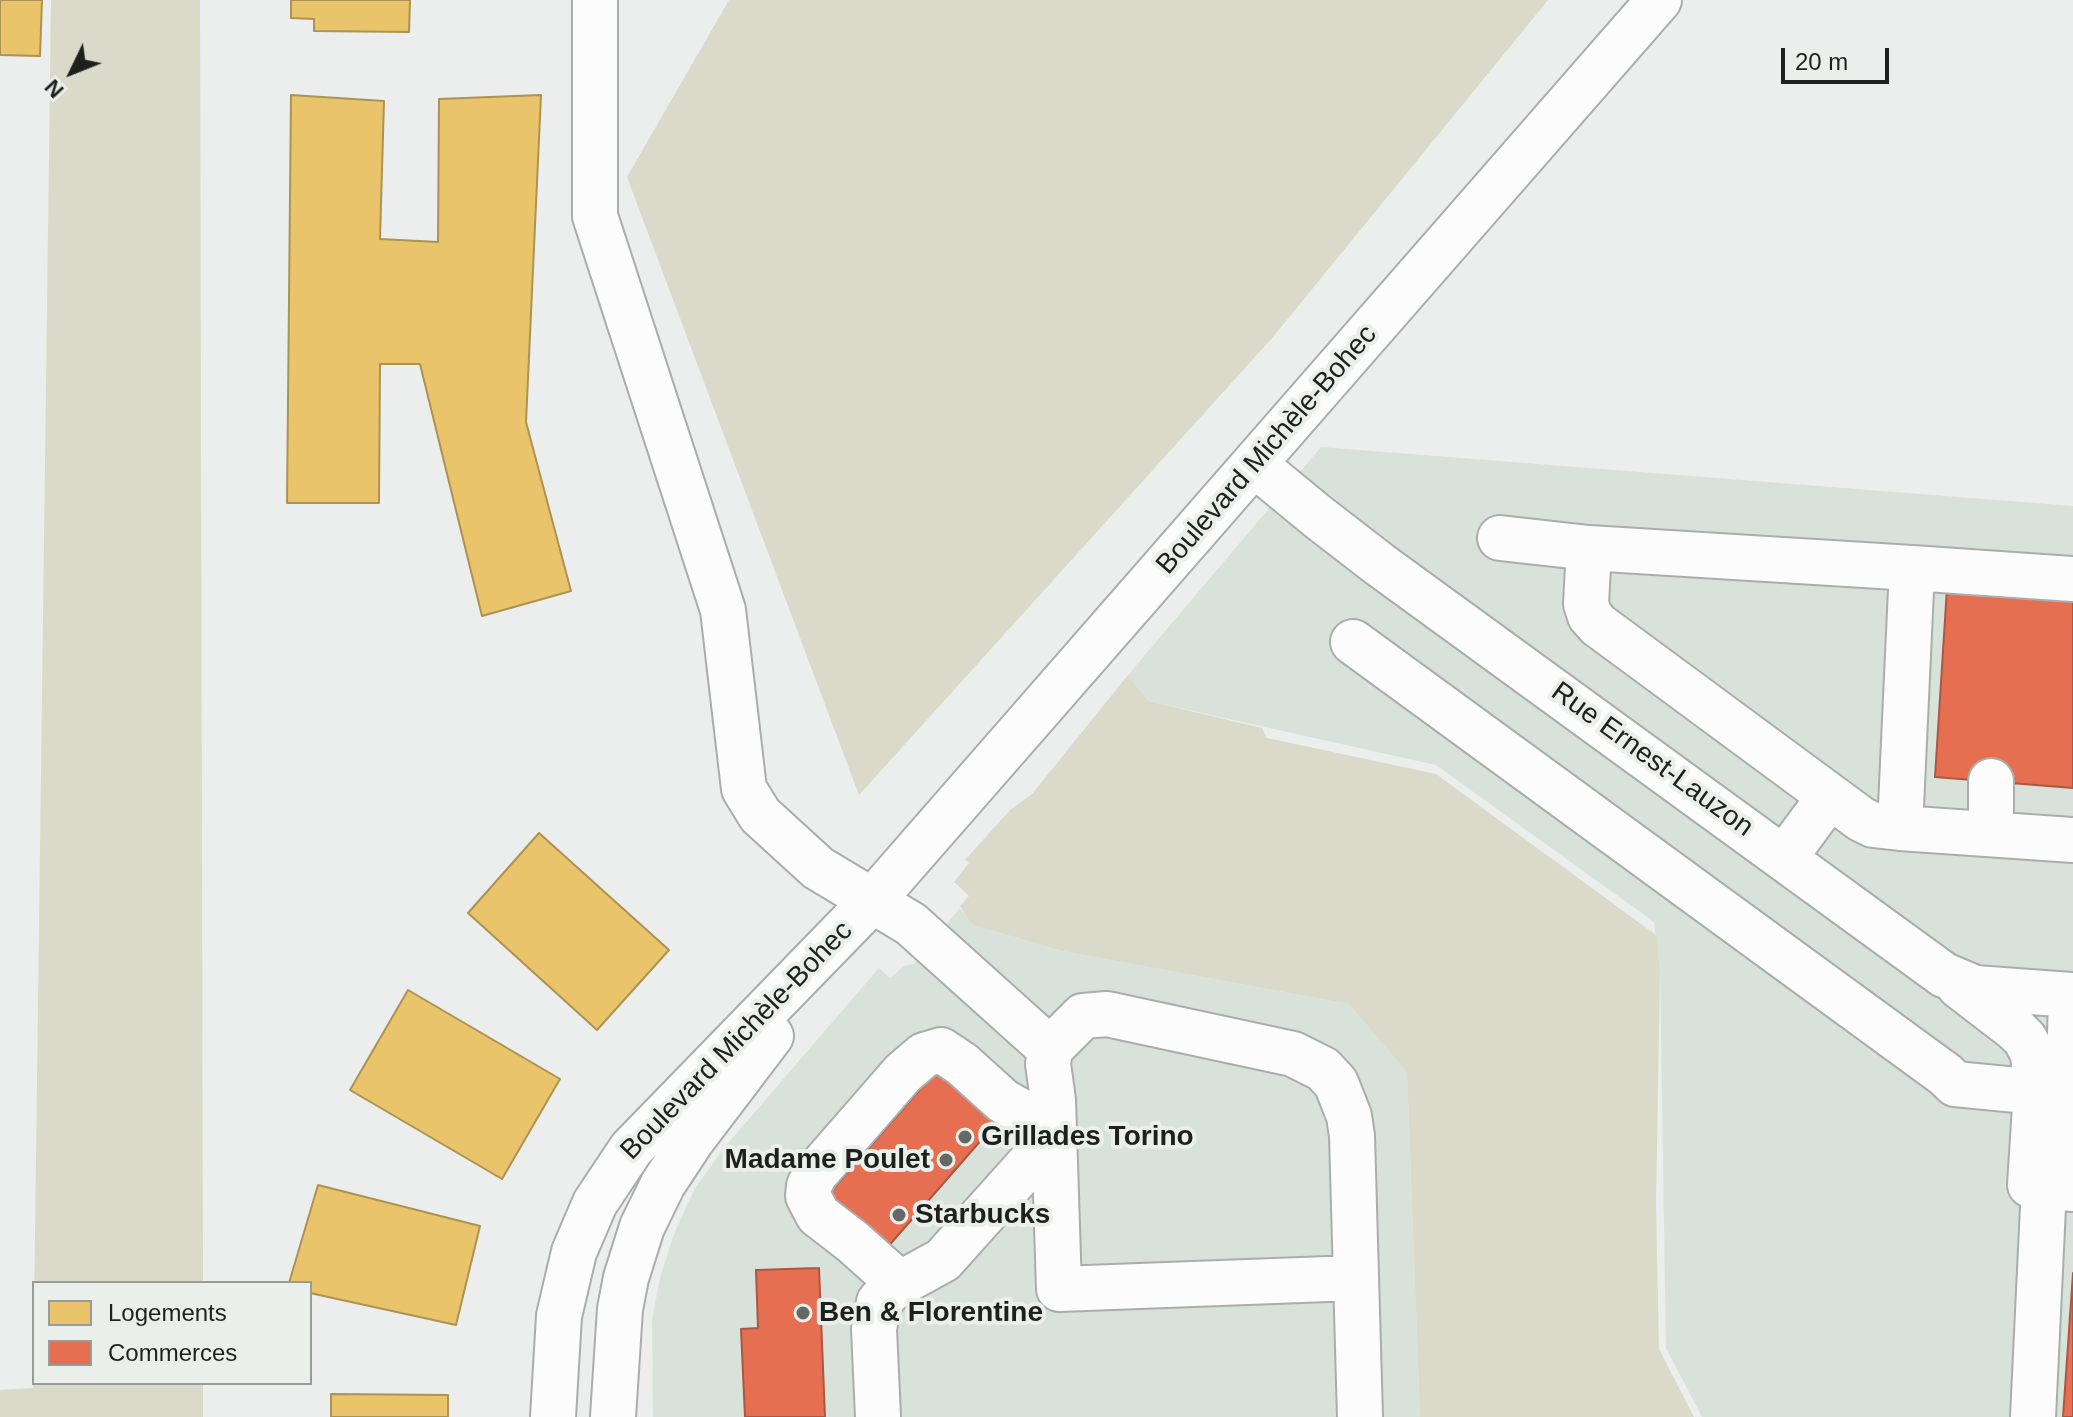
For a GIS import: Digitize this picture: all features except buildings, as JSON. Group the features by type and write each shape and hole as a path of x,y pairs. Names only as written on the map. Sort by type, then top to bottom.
{"street":[{"path":"595,0 595,216 723,610 744,789 760,815 785,840 829,876 911,924 1050,1049"},
{"name":"Boulevard Michèle-Bohec","path":"553,1417 556,1344 564,1287 584,1224 607,1181 652,1125 873,900 1659,0"},
{"name":"Rue Ernest-Lauzon","path":"1255,465 1379,564 1944,975 1975,988 2072,995"},
{"path":"1500,538 1923,593 2073,579"},
{"path":"1589,548 1586,604 1590,616 1598,625 1861,819 1873,825 1900,828 2073,840"},
{"path":"1900,828 1924,679 1923,593"},
{"path":"1353,642 1955,1084 2061,1085"},
{"path":"1991,781 1991,834"},
{"path":"1785,857 1830,796"},
{"name":"Boulevard Michèle-Bohec","path":"613,1417 616,1347 626,1278 652,1204 692,1140 873,900"},
{"path":"1944,975 2015,1029 2061,1085"},
{"path":"2033,1417 2061,1085 2072,995"},
{"path":"1355,1278 1059,1289 1054,1135 1048,1064 1050,1049 1083,1016 1107,1014 1293,1054 1323,1069 1336,1083 1349,1116 1355,1278 1360,1417"},
{"path":"900,1284 818,1215 808,1196 815,1174 903,1073 924,1055 941,1050 962,1064 1003,1101 1054,1135"},
{"path":"878,1417 876,1312 883,1295 943,1260 1054,1135"}],"shaded area":[{"path":"1321,447 2073,506 2073,1417 1702,1417 1666,1348 1660,970 1654,922 1436,765 1148,701 1128,675"},
{"path":"960,908 973,925 1062,951 1349,1004 1407,1071 1420,1417 653,1417 652,1320 660,1278 674,1234 695,1188 724,1148 879,968 890,978 904,966 914,964"}],"green space":[{"path":"51,0 200,0 203,1281 34,1281"},
{"path":"729,0 1548,0 1273,337 859,795 627,177"},
{"path":"1128,675 1148,701 1262,728 1267,738 1436,774 1656,935 1660,970 1656,1205 1659,1349 1694,1417 1420,1417 1407,1072 1349,1004 1062,951 973,925 968,919 960,906 969,896 954,882 969,863 965,860 1010,810 1032,794"},
{"path":"33,1385 203,1385 203,1417 0,1417 0,1390 33,1388"}],"place":[{"name":"Grillades Torino","path":"965,1137"},
{"name":"Madame Poulet","path":"946,1160"},
{"name":"Starbucks","path":"899,1215"},
{"name":"Ben & Florentine","path":"803,1313"}]}
